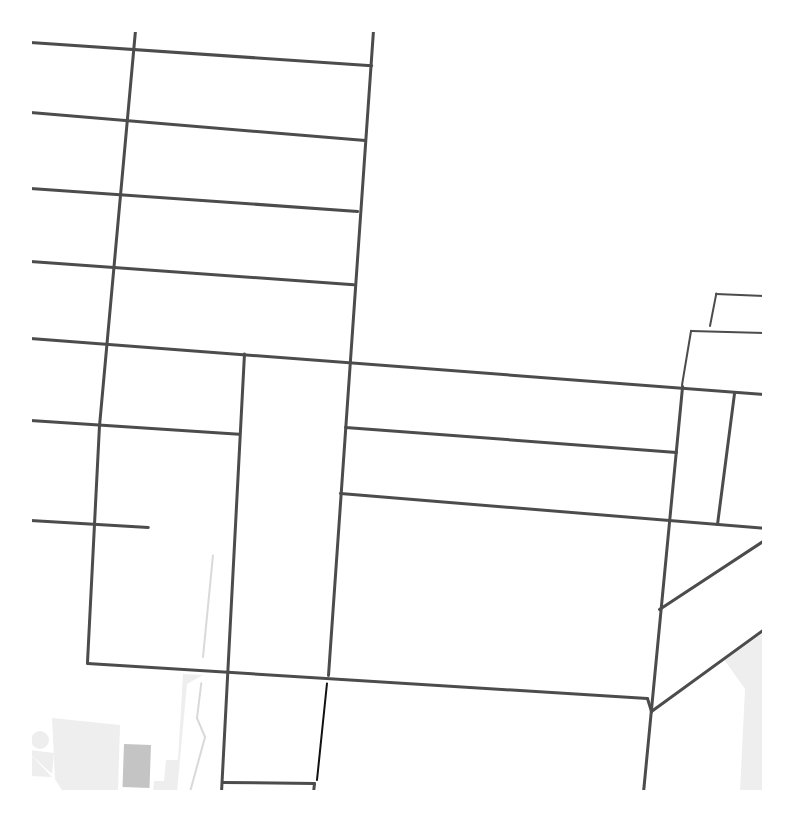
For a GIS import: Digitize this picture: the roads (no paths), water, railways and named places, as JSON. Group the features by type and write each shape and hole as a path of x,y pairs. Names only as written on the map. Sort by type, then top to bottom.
{"street":[{"path":"135,30 116,268 99,425 87,663 328,675 647,698 651,711"},
{"path":"328,675 346,362 373,30"},
{"path":"30,42 371,65"},
{"path":"30,112 365,140"},
{"path":"30,188 359,211"},
{"path":"30,261 353,284"},
{"path":"30,338 764,394"},
{"path":"221,792 244,354"},
{"path":"643,792 682,386"},
{"path":"717,524 734,391"},
{"path":"30,420 239,434"},
{"path":"344,427 676,452"},
{"path":"340,493 671,517 764,528"},
{"path":"30,520 148,527"},
{"path":"659,609 764,540"},
{"path":"651,711 764,629"},
{"path":"222,782 314,783 313,792"}],"lane":[{"path":"710,327 716,294 764,296"},
{"path":"682,386 684,337 710,327 764,333"}],"waterway":[{"path":"203,657 213,555"},
{"path":"190,792 205,737 197,718 201,683"}]}
